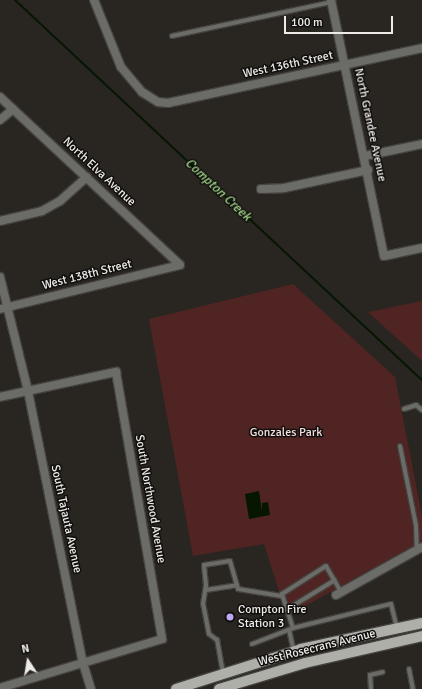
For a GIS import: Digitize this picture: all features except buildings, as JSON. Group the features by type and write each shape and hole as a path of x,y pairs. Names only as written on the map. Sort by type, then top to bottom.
{"main road":[{"name":"West Rosecrans Avenue","path":"176,689 294,651 422,623"},
{"name":"West Rosecrans Avenue","path":"219,689 305,663 422,636"},
{"path":"226,672 233,684"}],"street":[{"name":"West 136th Street","path":"94,0 121,67 142,92 158,102 168,103 422,48"},
{"name":"North Grandee Avenue","path":"331,1 368,170 384,256 422,248"},
{"name":"North Elva Avenue","path":"0,97 180,265"},
{"path":"0,120 13,109"},
{"path":"365,156 422,144"},
{"path":"261,189 284,188 368,170"},
{"path":"0,221 42,211 60,201 87,177"},
{"name":"West 138th Street","path":"3,308 180,265"},
{"name":"South Tajauta Avenue","path":"0,277 3,308 28,391 83,663 91,689"},
{"name":"South Northwood Avenue","path":"28,391 116,372 162,639 83,663"},
{"path":"0,397 28,391"},
{"path":"339,594 419,549"},
{"path":"0,688 83,663"}],"lane":[{"path":"172,36 331,1"},
{"path":"404,409 416,405 422,410"},
{"path":"400,446 416,525 419,549"},
{"path":"226,672 217,640 209,634 203,604 206,590 204,565 230,561 238,589 281,595 326,566 335,580 339,594"},
{"path":"286,610 335,580"},
{"path":"206,590 237,585"},
{"path":"281,595 291,629 294,651"},
{"path":"252,644 291,629 391,604 397,629"},
{"path":"409,670 413,689"},
{"path":"371,689 370,675 383,672"}],"green space":[{"name":"Gonzales Park","path":"293,284 395,377 422,516 422,541 287,616 264,544 193,556 149,319"},
{"path":"422,301 422,361 368,312"}],"shaded area":[{"path":"259,491 262,511 262,503 268,502 270,515 249,519 245,494"}],"waterway":[{"name":"Compton Creek","path":"15,0 422,380"}],"place":[{"name":"Compton Fire Station 3","path":"230,617"}]}
